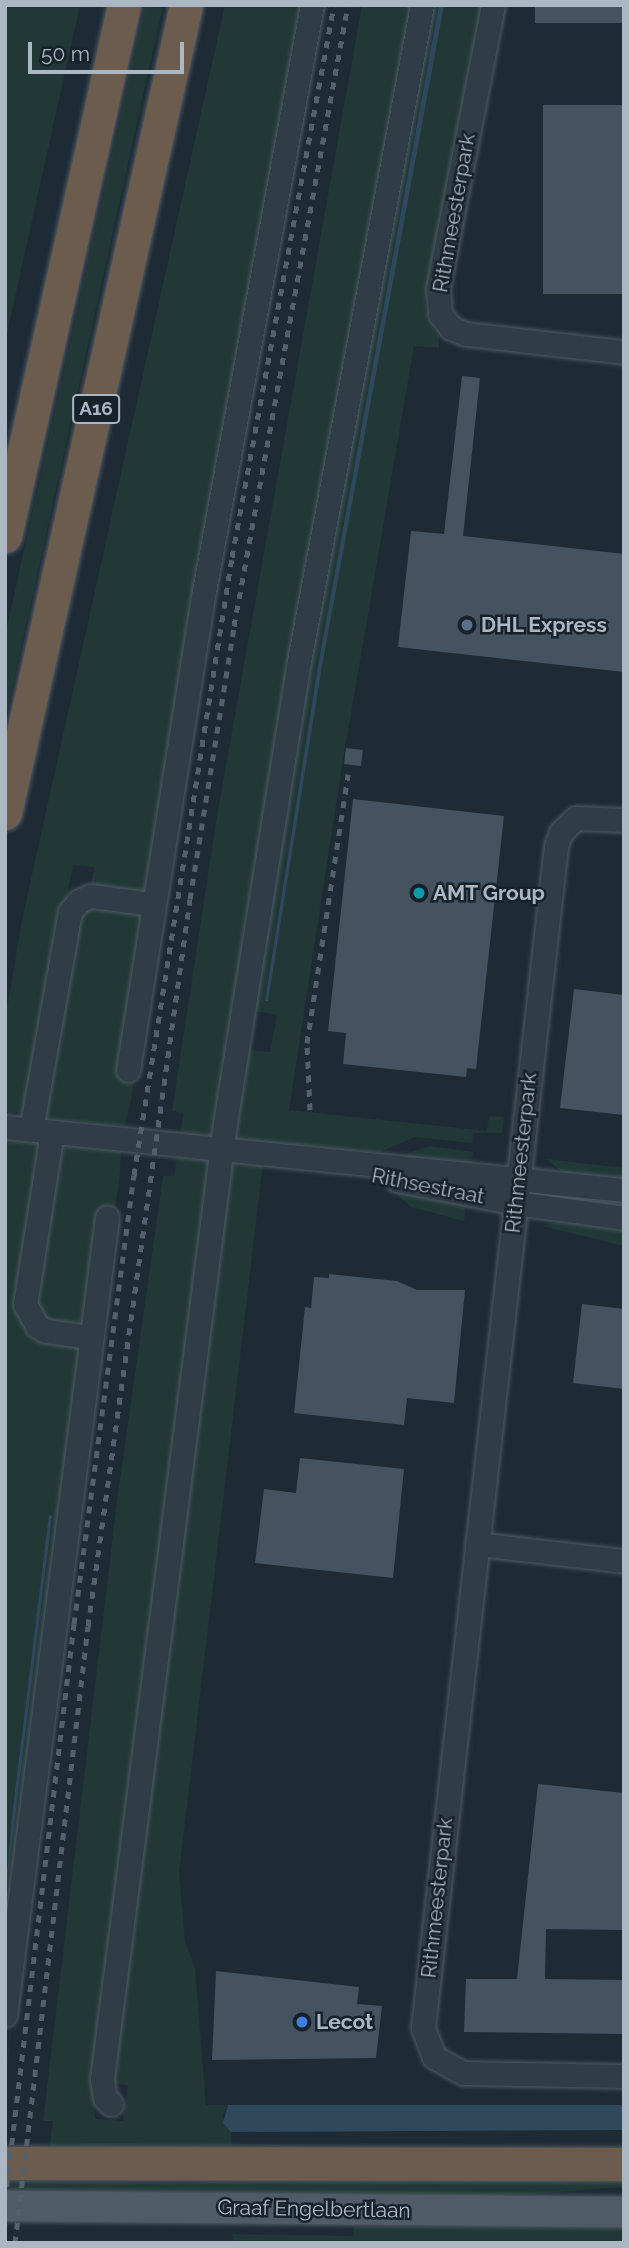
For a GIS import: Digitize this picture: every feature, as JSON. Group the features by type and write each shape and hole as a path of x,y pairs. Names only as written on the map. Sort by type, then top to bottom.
{"highway":[{"path":"5,536 124,5"},
{"name":"A16","path":"5,813 186,5"},
{"name":"Graaf Engelbertlaan","path":"5,2163 624,2164"}],"main road":[{"name":"Graaf Engelbertlaan","path":"5,2206 624,2212"}],"street":[{"path":"128,1070 153,904 242,374 312,5"},
{"path":"111,2104 102,2090 102,2079 221,1149 299,661 422,5"},
{"name":"Rithmeesterpark","path":"493,5 438,289 440,314 451,328 466,334 624,352"},
{"name":"Rithmeesterpark","path":"624,821 576,818 558,838 477,1544 425,2039 435,2057 463,2073 624,2076"},
{"path":"89,1337 46,1331 37,1326 25,1304 42,1131 70,912 79,901 91,897 153,904"},
{"name":"Rithsestraat","path":"5,1127 624,1190"},
{"name":"Rithsestraat","path":"274,1155 516,1203 624,1218"},
{"path":"5,2015 89,1337 107,1218"},
{"path":"477,1544 624,1561"}],"green space":[{"path":"5,5 80,5 5,342"},
{"path":"145,5 163,5 5,720 5,636"},
{"path":"225,5 308,5 145,897 90,892 94,867 73,865 25,1113 5,1112 5,1021 22,920"},
{"path":"362,5 417,5 219,1130 209,1136 180,1135 183,1113 172,1111 217,816"},
{"path":"426,5 482,5 425,300 428,322 439,335 439,348 414,346 342,766 289,1110 487,1131 489,1116 504,1117 502,1133 473,1133 472,1143 415,1137 380,1152 233,1141 244,1049 270,1052 277,1015 247,1010"},
{"path":"250,375 130,1106 124,1126 48,1118 44,1115 82,904 143,910"},
{"path":"5,1136 40,1143 22,1304 81,1342 5,1980"},
{"path":"63,1143 121,1147 120,1172 5,2079 87,1326 57,1327 35,1313 55,1148"},
{"path":"430,1146 473,1152 471,1167 393,1158"},
{"path":"177,1156 210,1159 214,1173 94,2110 95,2119 123,2121 128,2085 107,2082 229,1159 263,1163 179,1873 185,1941 195,1968 206,2105 228,2105 222,2116 231,2132 232,2153 49,2150 53,2121 43,2121 117,1501 163,1176 174,1176"},
{"path":"546,1159 624,1168 624,1183 568,1177"},
{"path":"387,1186 467,1200 464,1221 411,1207"},
{"path":"570,1219 624,1230 624,1246 542,1226"},
{"path":"355,2175 624,2175 624,2187 465,2199 5,2194 5,2181 187,2183"},
{"path":"387,2220 578,2223 624,2228 624,2243 233,2243 232,2234 353,2236 354,2225"}],"water":[{"path":"439,5 444,5 322,666 268,1001 265,1001 318,666"},
{"path":"49,1515 52,1516 5,1899 12,1815"},
{"path":"228,2105 624,2105 624,2130 231,2132 223,2123"}],"building":[{"path":"535,5 624,5 624,23 535,23"},
{"path":"543,105 624,105 624,294 543,294"},
{"path":"462,376 480,378 463,536 624,554 624,672 398,647 411,531 444,534"},
{"path":"346,748 363,750 361,766 344,764"},
{"name":"AMT Group","path":"353,799 504,816 476,1069 467,1068 466,1077 343,1064 346,1033 328,1031"},
{"path":"574,989 624,995 624,1115 560,1108"},
{"path":"329,1274 397,1281 417,1290 465,1290 454,1403 407,1398 404,1425 294,1413 305,1307 311,1308 314,1277 329,1278"},
{"path":"582,1304 624,1309 624,1389 573,1383"},
{"path":"300,1458 404,1469 393,1578 255,1563 264,1489 296,1493"},
{"path":"538,1784 624,1793 624,1930 546,1929 545,1979 624,1980 624,2034 464,2032 466,1979 517,1979"},
{"path":"216,1971 359,1987 357,2004 382,2006 376,2058 212,2060"}],"railway":[{"path":"5,2200 74,1624 134,1175 232,557 334,5"},
{"path":"15,2243 88,1626 190,899 234,626 348,5"},
{"path":"310,1110 307,1043 348,774"}],"place":[{"name":"DHL Express","path":"467,625"},
{"name":"AMT Group","path":"419,893"},
{"name":"Lecot","path":"302,2022"}]}
